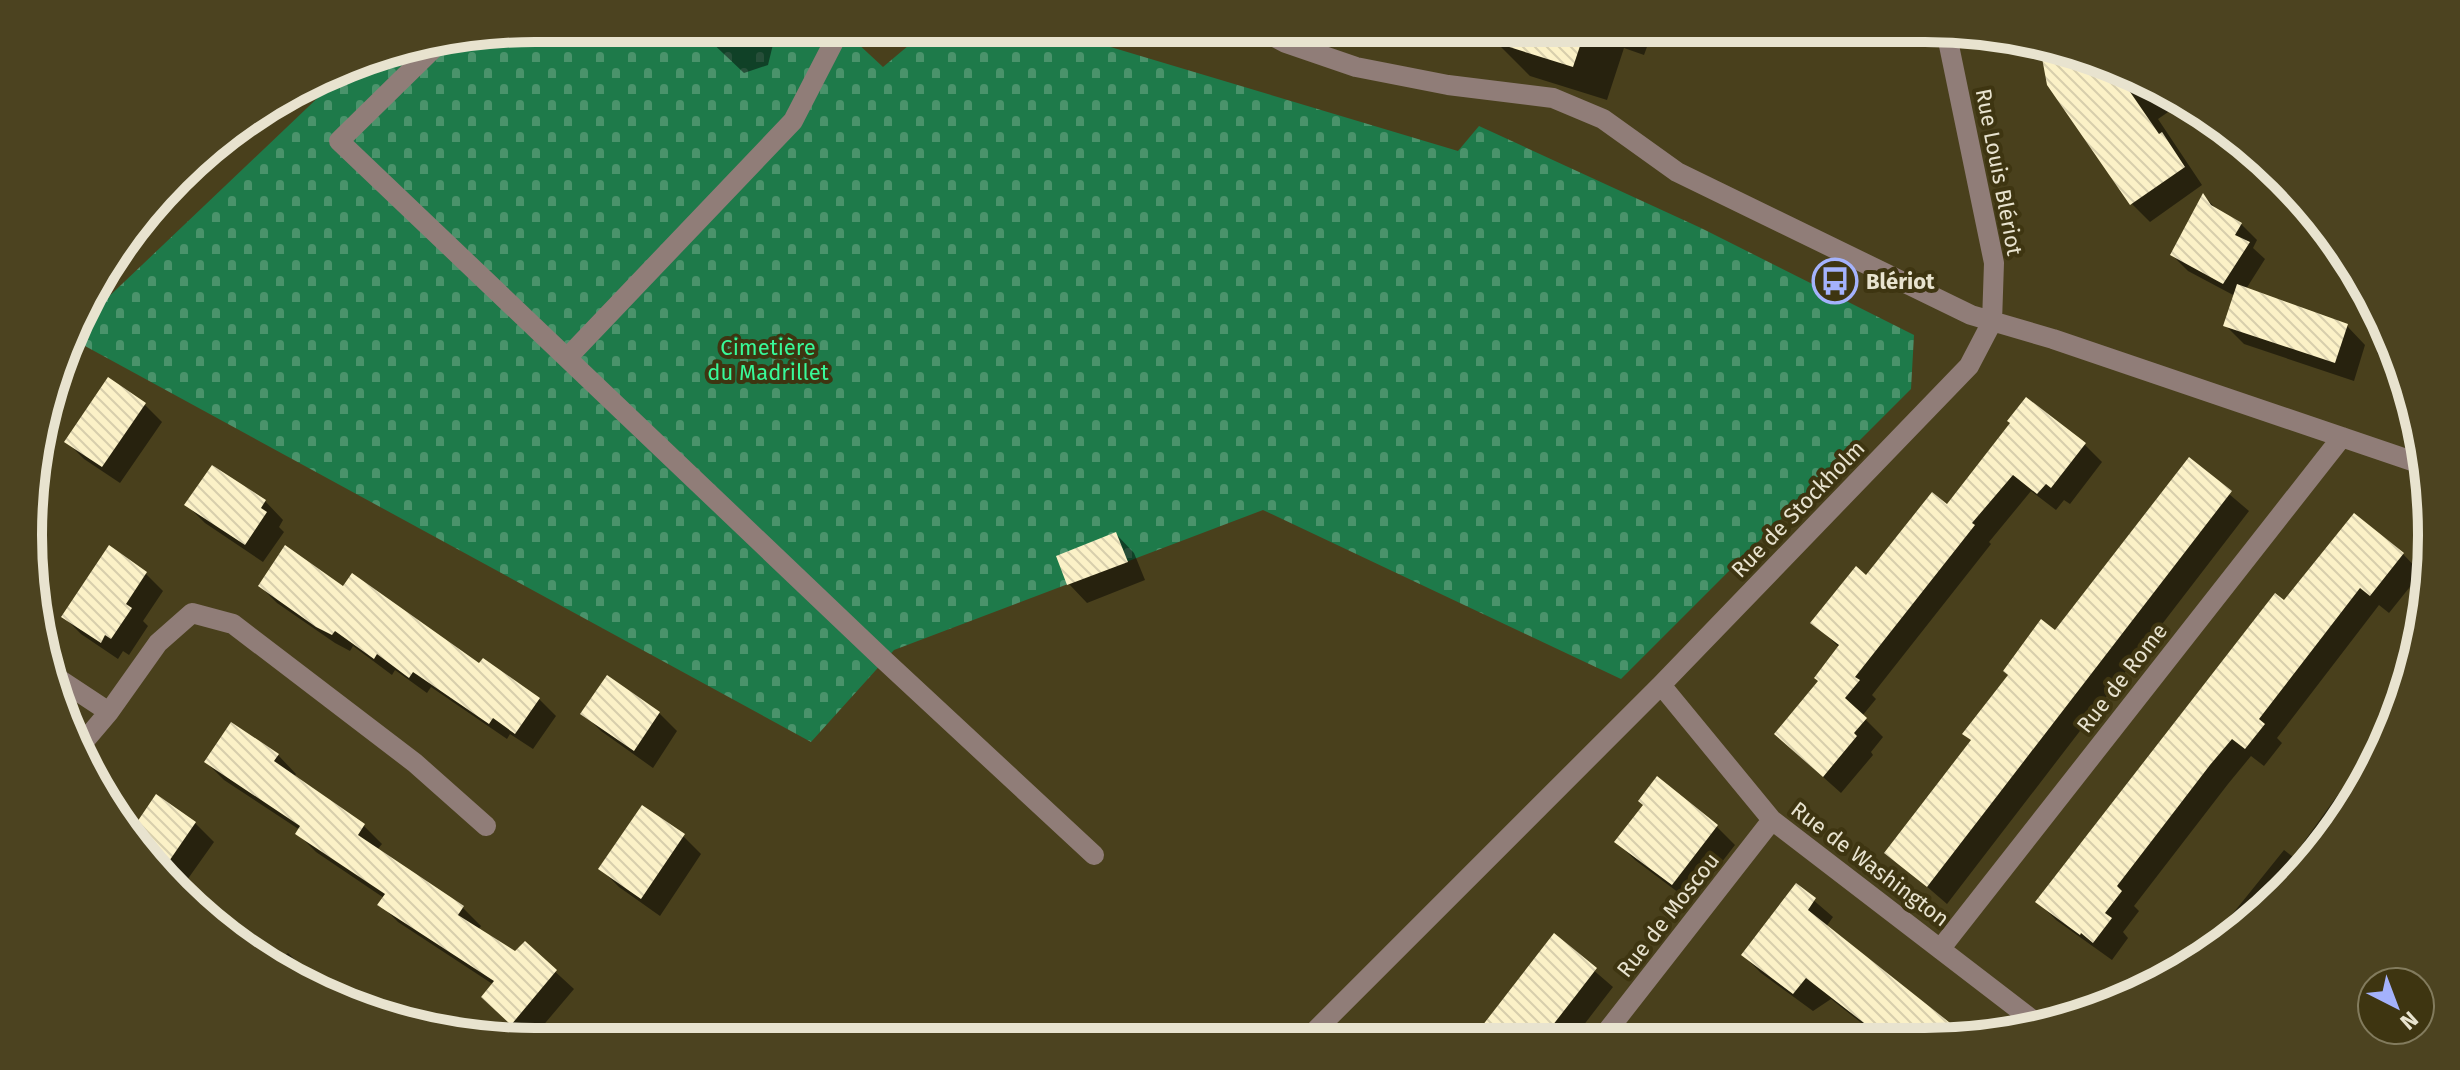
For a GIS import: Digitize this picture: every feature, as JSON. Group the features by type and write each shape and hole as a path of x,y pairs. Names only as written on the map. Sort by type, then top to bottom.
{"street":[{"path":"567,358 793,121 834,42"},
{"path":"1284,42 1356,67 1448,85 1553,98 1603,119 1677,172 1892,279 1992,322 2053,339 2412,461"},
{"name":"Rue Louis Blériot","path":"1948,43 1994,263 1992,322"},
{"path":"428,54 339,141 884,660 1094,855"},
{"name":"Rue de Stockholm","path":"1318,1028 1661,685 1969,366 1992,322"},
{"name":"Rue de Rome","path":"1941,948 2342,437"},
{"path":"87,739 158,643 192,613 233,624 415,763 486,826"},
{"path":"65,683 109,712"},
{"name":"Rue de Washington","path":"1661,685 1772,820 2029,1017"},
{"name":"Rue de Moscou","path":"1610,1028 1772,820"}],"green space":[{"name":"Cimetière du Madrillet","path":"856,42 883,67 913,42 1094,42 1458,151 1479,126 1701,228 1914,335 1911,389 1621,679 1263,510 894,650 811,742 81,344 98,306 328,88 407,59 439,51 503,43"}],"building":[{"path":"1493,42 1581,42 1573,67"},
{"path":"2042,56 2125,85 2185,167 2130,205 2047,85"},
{"path":"2203,193 2211,205 2242,223 2235,235 2250,242 2223,284 2170,255"},
{"path":"2237,284 2348,324 2335,363 2223,326"},
{"path":"108,377 146,403 102,467 64,442"},
{"path":"2026,397 2086,443 2051,488 2046,484 2037,494 2013,475 1972,523 1975,525 1855,677 1860,680 1845,698 1867,718 1854,733 1857,736 1823,777 1774,734 1818,681 1814,678 1839,645 1810,623 1856,566 1866,575 1932,492 1947,504 2010,423 2007,421"},
{"path":"2189,457 2232,491 1927,887 1884,853 1971,740 1962,734 2008,675 2003,671 2041,619 2055,630"},
{"path":"212,465 266,500 261,508 267,512 245,545 184,505"},
{"path":"2354,513 2404,553 2370,596 2360,588 2259,719 2265,724 2245,749 2232,739 2210,765 2117,886 2122,891 2105,913 2112,918 2093,943 2080,935 2035,902 2275,593 2284,600"},
{"path":"1116,532 1128,562 1067,585 1056,556"},
{"path":"109,545 147,572 126,604 132,608 111,639 105,635 101,643 61,617"},
{"path":"285,545 343,586 352,573 479,663 483,658 540,698 515,734 493,718 489,724 413,672 409,678 377,654 374,659 335,631 332,635 316,627 258,586"},
{"path":"607,675 660,712 634,751 580,714"},
{"path":"231,722 279,754 274,761 365,824 358,835 464,906 458,915 515,951 525,941 557,970 511,1025 481,997 494,981 377,905 385,894 295,834 300,826 204,762"},
{"path":"1657,776 1718,825 1672,885 1614,842 1643,805 1638,801"},
{"path":"156,794 196,822 167,864 136,824"},
{"path":"642,805 685,834 641,899 598,869"},
{"path":"1796,883 1816,898 1808,910 1955,1027 1860,1028 1864,1023 1806,978 1793,994 1741,955"},
{"path":"1554,933 1597,968 1551,1028 1481,1028"}],"place":[{"name":"Blériot","path":"1835,281"}]}
